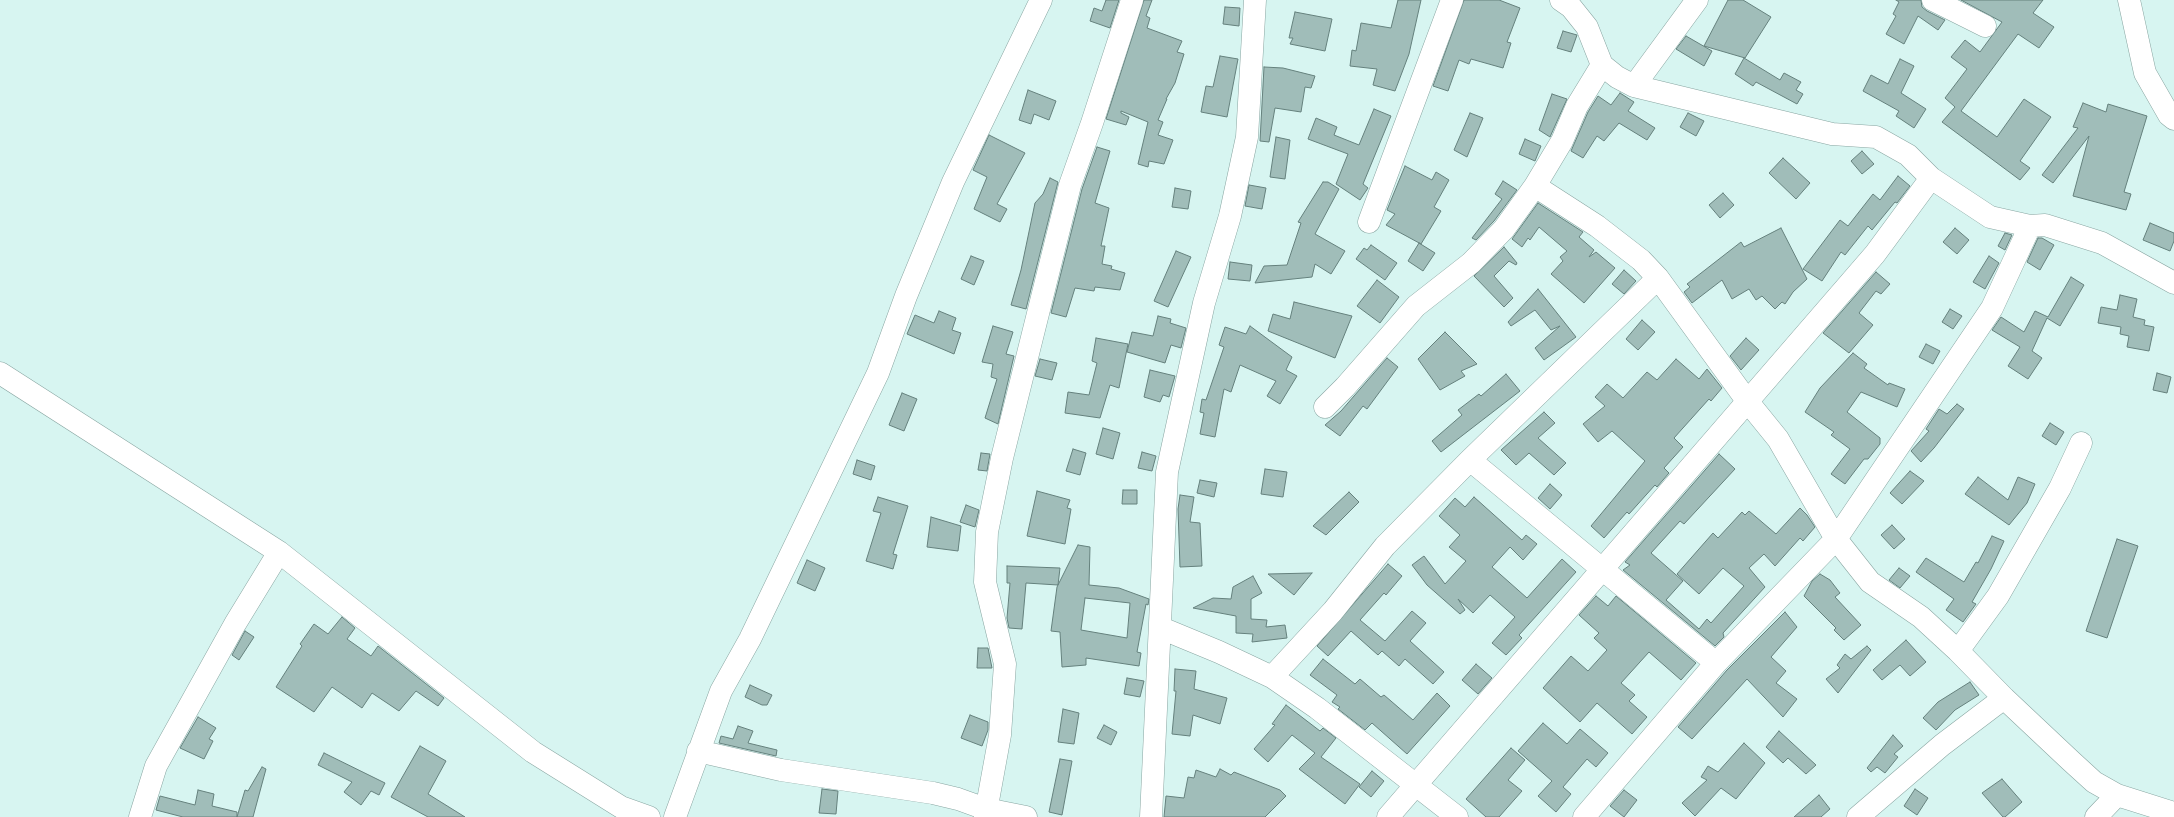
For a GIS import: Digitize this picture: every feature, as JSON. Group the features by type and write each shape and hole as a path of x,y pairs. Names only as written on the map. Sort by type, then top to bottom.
{"street":[{"path":"675,817 721,691 750,640 878,373 906,296 953,182 1041,0"},
{"path":"985,813 1000,735 1004,664 985,582 987,532 1002,458 1070,185 1132,0"},
{"path":"1151,817 1161,628 1167,472 1204,303 1230,216 1247,137 1255,0"},
{"path":"1369,222 1452,0"},
{"path":"1560,0 1571,6 1587,27 1602,65 1617,77 1634,86 1832,134 1876,137 1908,155 1931,178 1990,217 2030,226 2045,225 2102,243 2174,283"},
{"path":"1634,86 1697,0"},
{"path":"1933,0 1985,26"},
{"path":"2129,0 2144,73 2169,115 2174,119"},
{"path":"1325,407 1346,388 1416,306 1471,263 1504,229 1535,186 1562,141 1577,106 1602,65"},
{"path":"1388,817 1414,785 1876,254 1931,178"},
{"path":"1535,186 1597,226 1640,260 1658,278 1748,402 1778,439 1836,539 1870,582 1921,618 1958,651 2004,698 2094,782 2117,795 2174,813"},
{"path":"1584,817 1716,664 1836,539 1992,308 2030,226"},
{"path":"1272,677 1333,611 1385,546 1470,460 1658,278"},
{"path":"0,373 279,552 533,752 621,807 649,817"},
{"path":"1958,651 1998,596 2060,488 2081,443"},
{"path":"1470,460 1716,664"},
{"path":"140,817 156,766 235,624 279,552"},
{"path":"1161,628 1219,652 1272,677 1318,708 1414,785 1457,817"},
{"path":"1858,817 1942,745 2004,698"},
{"path":"698,751 781,770 934,793 958,799 985,813 1026,817"},
{"path":"2096,817 2117,795"}],"building":[{"path":"1106,0 1119,0 1110,28 1090,21 1094,8 1102,11"},
{"path":"1144,0 1152,0 1146,16 1150,18 1147,28 1182,41 1177,52 1184,54 1175,83 1166,99 1158,120 1163,122 1158,135 1173,140 1164,164 1149,161 1148,167 1138,164 1148,122 1121,111 1121,113 1129,117 1126,125 1106,119"},
{"path":"1398,0 1421,0 1409,54 1395,91 1373,85 1377,69 1350,66 1352,50 1356,51 1361,23 1391,28"},
{"path":"1464,0 1499,0 1520,8 1507,42 1511,43 1503,68 1471,59 1469,64 1459,60 1448,91 1433,86"},
{"path":"1728,0 1743,0 1771,17 1745,58 1704,46"},
{"path":"1896,0 1921,0 1922,7 1945,20 1938,30 1918,16 1904,44 1886,34 1896,16 1893,14 1899,2"},
{"path":"1961,0 2043,0 2033,13 2054,27 2039,48 2018,34 1961,111 1997,137 2024,99 2051,117 2020,161 2030,168 2020,180 1942,122 1955,107 1945,98 1967,69 1951,57 1965,40 1980,52 2002,22"},
{"path":"1225,7 1240,8 1239,26 1223,24"},
{"path":"1295,12 1332,19 1325,51 1290,44 1293,38 1289,38"},
{"path":"1563,31 1577,35 1571,52 1557,48"},
{"path":"1686,36 1712,51 1704,66 1676,49"},
{"path":"1220,56 1238,59 1227,117 1201,112 1206,86 1213,87"},
{"path":"1744,58 1780,80 1784,73 1801,82 1796,90 1803,94 1797,104 1756,82 1753,86 1735,74"},
{"path":"1900,59 1914,66 1901,93 1926,109 1914,128 1896,116 1899,111 1863,91 1871,75 1888,84"},
{"path":"1264,67 1283,68 1315,76 1311,88 1305,87 1301,112 1275,108 1269,142 1260,141"},
{"path":"1028,90 1056,101 1049,120 1034,114 1031,124 1019,120"},
{"path":"1620,93 1634,102 1628,111 1655,128 1647,140 1619,123 1604,141 1597,136 1583,158 1571,151 1588,112 1598,96 1611,105"},
{"path":"1552,94 1567,99 1550,137 1539,130"},
{"path":"2083,103 2106,112 2108,104 2147,116 2124,192 2131,194 2126,210 2073,196 2089,136 2053,183 2042,175 2078,128 2073,127"},
{"path":"1374,109 1391,116 1363,184 1368,188 1360,200 1336,184 1348,154 1308,139 1316,118 1337,127 1334,135 1359,145"},
{"path":"1470,113 1483,118 1467,157 1454,150"},
{"path":"1688,113 1704,121 1696,136 1680,127"},
{"path":"989,135 1025,153 997,204 1007,209 1000,222 974,209 987,177 973,170"},
{"path":"1276,137 1290,140 1285,179 1270,177"},
{"path":"1525,139 1541,146 1535,161 1519,154"},
{"path":"1097,147 1110,151 1095,203 1109,208 1101,246 1105,246 1102,264 1112,266 1111,269 1125,273 1120,290 1095,287 1094,291 1075,288 1066,317 1051,313 1082,189"},
{"path":"1862,151 1874,164 1862,174 1851,161"},
{"path":"1783,158 1810,183 1796,199 1769,173"},
{"path":"1405,166 1432,180 1436,172 1449,180 1434,207 1441,211 1421,244 1386,225 1395,214 1387,210"},
{"path":"1898,176 1910,186 1897,203 1895,202 1872,230 1868,226 1845,255 1841,252 1822,281 1803,269 1840,220 1848,226 1873,194 1880,200"},
{"path":"1050,178 1058,182 1026,309 1011,305 1021,270 1035,203 1043,194"},
{"path":"1503,181 1517,190 1494,221 1476,240 1472,238 1502,199 1495,194"},
{"path":"1323,182 1328,182 1339,189 1315,234 1345,251 1331,274 1315,264 1312,277 1255,283 1264,266 1287,265 1301,223 1298,222"},
{"path":"1249,185 1266,188 1262,209 1245,206"},
{"path":"1175,188 1191,191 1188,209 1172,207"},
{"path":"1723,193 1734,205 1720,218 1709,205"},
{"path":"1538,203 1583,232 1579,237 1594,250 1589,257 1596,252 1615,268 1584,303 1551,274 1563,261 1560,257 1567,251 1539,227 1530,240 1528,238 1522,247 1512,239"},
{"path":"2150,223 2174,233 2174,241 2170,251 2143,240"},
{"path":"1781,228 1807,279 1793,292 1785,304 1782,302 1775,309 1762,296 1756,300 1749,289 1732,299 1722,280 1692,303 1684,292 1690,287 1687,284 1741,242 1744,247"},
{"path":"1955,228 1969,240 1957,254 1943,242"},
{"path":"2005,233 2012,235 2005,250 1998,246"},
{"path":"2038,238 2042,238 2054,245 2040,270 2027,262"},
{"path":"1419,243 1435,253 1423,271 1408,261"},
{"path":"1371,245 1397,263 1385,280 1356,259 1364,248 1367,250"},
{"path":"1504,247 1517,263 1516,265 1509,261 1494,276 1513,298 1504,307 1474,276"},
{"path":"1176,251 1191,257 1168,307 1154,301"},
{"path":"971,256 984,261 974,285 961,279"},
{"path":"1989,256 1999,263 1985,289 1973,282"},
{"path":"1230,262 1252,265 1250,281 1228,279"},
{"path":"1624,270 1636,281 1624,294 1612,284"},
{"path":"1876,272 1890,284 1881,294 1876,291 1859,313 1873,325 1849,353 1823,333"},
{"path":"2071,277 2084,285 2060,326 2047,318 2032,351 2042,358 2028,379 2008,366 2020,347 1992,330 2001,317 2024,332 2035,311 2048,317"},
{"path":"1377,280 1399,297 1380,323 1357,306"},
{"path":"1538,289 1576,337 1544,360 1535,348 1560,326 1551,330 1535,310 1511,326 1508,322"},
{"path":"2120,295 2137,299 2133,317 2145,320 2144,325 2154,327 2149,351 2127,347 2129,336 2120,334 2121,327 2098,323 2101,307 2117,310"},
{"path":"1294,302 1352,316 1335,358 1268,331 1273,314 1290,319"},
{"path":"1950,309 1962,316 1953,329 1942,322"},
{"path":"939,311 956,318 952,330 961,333 954,354 907,334 915,315 934,323"},
{"path":"1158,316 1171,319 1170,323 1186,328 1181,348 1171,345 1165,363 1127,352 1132,332 1153,336"},
{"path":"1642,320 1655,332 1638,350 1626,339"},
{"path":"993,326 1013,332 1006,354 1014,356 998,424 985,418 997,379 991,377 993,364 982,362"},
{"path":"1250,326 1292,357 1286,370 1297,376 1280,404 1267,396 1276,381 1240,365 1231,392 1224,389 1215,437 1200,434 1204,413 1200,412 1202,399 1206,400 1224,347 1219,345 1225,327 1246,334"},
{"path":"1445,332 1477,364 1461,371 1465,376 1440,390 1418,359"},
{"path":"1096,338 1128,344 1119,388 1110,385 1100,418 1065,413 1068,392 1089,395 1097,363 1092,361"},
{"path":"1746,338 1759,350 1741,370 1730,356"},
{"path":"1926,344 1940,351 1933,364 1919,357"},
{"path":"1853,353 1867,364 1864,368 1888,385 1889,383 1905,389 1897,407 1861,392 1847,412 1880,438 1880,444 1868,459 1864,459 1845,484 1831,474 1850,449 1831,435 1834,432 1805,412 1820,388"},
{"path":"1387,358 1398,367 1367,409 1363,406 1340,436 1325,425 1341,411"},
{"path":"1040,359 1057,363 1052,380 1035,376"},
{"path":"1676,359 1699,379 1707,369 1722,388 1711,401 1709,399 1674,438 1683,447 1664,468 1669,473 1657,487 1655,485 1629,514 1627,512 1604,538 1591,526 1645,461 1612,431 1598,442 1583,424 1605,406 1595,397 1607,384 1623,398 1647,372 1657,380"},
{"path":"1150,370 1175,376 1169,397 1163,395 1160,402 1144,397"},
{"path":"2157,373 2171,377 2167,393 2153,390"},
{"path":"1506,374 1520,391 1441,452 1432,441 1462,415 1458,410 1479,394 1481,396"},
{"path":"902,393 917,399 904,431 889,425"},
{"path":"1957,404 1964,409 1934,448 1921,462 1911,451 1929,431 1926,429 1939,409 1947,414"},
{"path":"1544,412 1555,423 1538,438 1566,463 1554,475 1529,453 1516,465 1501,450"},
{"path":"2050,423 2064,432 2056,445 2042,436"},
{"path":"1103,428 1120,433 1113,459 1096,454"},
{"path":"1073,449 1086,453 1080,475 1066,471"},
{"path":"1142,452 1156,456 1152,471 1138,468"},
{"path":"981,453 990,454 987,471 978,470"},
{"path":"1719,454 1735,469 1684,524 1680,521 1651,553 1683,581 1666,600 1699,629 1707,619 1711,623 1744,586 1723,568 1699,594 1677,574 1713,533 1718,538 1742,512 1745,515 1749,511 1776,534 1800,508 1815,527 1803,541 1800,538 1775,566 1764,554 1749,568 1765,587 1723,633 1724,637 1715,646 1623,570 1630,565 1625,562"},
{"path":"857,460 875,466 871,480 853,474"},
{"path":"1265,469 1287,472 1283,497 1261,494"},
{"path":"1910,471 1924,481 1902,504 1890,493"},
{"path":"1978,477 2008,500 2018,477 2035,484 2027,503 2009,525 1965,494"},
{"path":"1200,480 1217,483 1214,497 1197,493"},
{"path":"1550,484 1562,495 1550,509 1538,498"},
{"path":"1123,490 1137,490 1137,504 1122,504"},
{"path":"1037,491 1070,500 1067,508 1071,509 1065,544 1027,536"},
{"path":"1349,492 1359,502 1326,535 1313,526"},
{"path":"1180,495 1194,497 1190,522 1200,523 1202,566 1180,567 1178,509"},
{"path":"878,497 908,506 893,554 897,555 893,569 866,561 881,513 873,511"},
{"path":"1474,497 1522,540 1526,535 1537,544 1523,560 1510,547 1492,567 1527,598 1562,559 1576,572 1519,635 1522,638 1506,655 1492,643 1515,617 1490,595 1473,613 1458,599 1465,610 1460,614 1427,585 1412,565 1424,556 1445,584 1466,561 1449,547 1460,535 1439,516 1455,498 1465,507"},
{"path":"966,505 979,510 975,527 960,522"},
{"path":"931,517 961,526 958,551 927,547"},
{"path":"1892,525 1905,539 1894,549 1881,535"},
{"path":"1992,536 2004,541 1991,569 1972,602 1976,604 1963,622 1946,610 1954,599 1916,572 1926,558 1964,582 1976,562 1978,563"},
{"path":"2117,539 2138,546 2107,638 2086,631"},
{"path":"1078,545 1090,547 1089,585 1119,588 1149,599 1148,605 1146,604 1137,652 1141,653 1139,666 1086,658 1086,665 1062,667 1060,632 1051,631 1057,587","holes":["1085,598 1130,603 1127,638 1081,630"]},
{"path":"807,560 825,568 815,591 797,583"},
{"path":"1388,564 1402,576 1386,595 1384,593 1360,620 1385,641 1412,611 1426,623 1410,641 1444,672 1433,684 1405,659 1399,666 1382,651 1378,655 1351,631 1328,656 1317,646"},
{"path":"1007,566 1060,568 1058,585 1026,583 1022,629 1009,628 1007,618 1010,583 1007,583"},
{"path":"1899,568 1910,576 1900,588 1889,580"},
{"path":"1312,573 1294,595 1268,574"},
{"path":"1820,574 1830,580 1840,593 1835,597 1861,625 1844,640 1834,630 1836,628 1804,596 1812,581"},
{"path":"1253,576 1262,593 1251,599 1251,619 1267,620 1266,627 1285,625 1287,638 1252,642 1253,634 1236,633 1236,616 1193,608 1213,598 1231,599 1233,587"},
{"path":"1596,596 1608,606 1616,596 1696,663 1681,680 1649,652 1621,683 1635,695 1629,701 1647,717 1632,734 1597,703 1580,722 1543,688 1571,656 1588,671 1607,650 1594,638 1599,633 1579,615"},
{"path":"1785,612 1797,627 1771,657 1786,671 1776,683 1797,699 1783,717 1747,679 1692,739 1678,727 1727,670"},
{"path":"342,617 355,628 347,639 371,656 378,646 444,698 438,706 416,691 399,711 372,693 362,708 332,687 314,712 276,687 302,646 300,644 314,624 328,634"},
{"path":"245,631 254,637 239,660 232,655"},
{"path":"1906,640 1926,662 1910,676 1900,665 1882,680 1873,670"},
{"path":"1867,646 1871,650 1838,693 1826,679 1840,668 1837,665 1845,654 1851,659"},
{"path":"978,648 988,648 992,668 977,668"},
{"path":"1323,659 1355,684 1360,679 1381,697 1384,695 1413,720 1437,693 1450,706 1407,754 1372,723 1365,730 1338,709 1340,707 1332,702 1337,695 1310,675"},
{"path":"1476,664 1492,678 1478,694 1462,680"},
{"path":"1175,669 1196,671 1194,689 1227,698 1220,724 1193,715 1190,736 1172,734 1176,691 1174,691"},
{"path":"1127,678 1144,681 1140,697 1124,694"},
{"path":"1970,682 1979,695 1955,710 1936,730 1923,718 1938,702"},
{"path":"750,685 772,695 767,705 762,705 745,697"},
{"path":"1286,705 1320,731 1323,728 1336,738 1321,757 1360,784 1345,804 1299,769 1315,753 1292,735 1268,762 1254,749 1275,725 1272,724"},
{"path":"1063,709 1079,713 1074,744 1058,742"},
{"path":"970,715 988,722 988,730 982,746 961,738"},
{"path":"198,717 216,728 209,739 213,741 204,759 180,748"},
{"path":"1543,723 1567,744 1580,729 1608,753 1596,767 1587,759 1563,787 1571,794 1556,812 1538,796 1552,781 1518,751"},
{"path":"1104,725 1117,732 1111,745 1097,738"},
{"path":"738,726 753,731 748,743 777,750 776,756 719,743 721,736 733,739"},
{"path":"1779,731 1816,765 1806,774 1788,758 1783,763 1766,747"},
{"path":"1893,735 1903,746 1894,754 1898,757 1885,773 1877,767 1871,772 1867,768"},
{"path":"1744,743 1765,763 1736,799 1721,788 1695,816 1682,803 1707,780 1701,777 1708,766 1718,772"},
{"path":"420,746 446,761 428,794 465,817 428,817 391,797"},
{"path":"1511,748 1525,760 1508,780 1522,791 1499,817 1486,817 1466,799"},
{"path":"324,753 385,783 379,795 371,791 361,805 344,792 352,782 318,765"},
{"path":"1060,759 1072,761 1062,815 1049,812"},
{"path":"262,767 266,769 253,817 237,817 245,790 248,791"},
{"path":"1220,769 1231,775 1234,772 1280,790 1286,796 1265,817 1164,817 1166,796 1184,798 1188,777 1194,778 1196,770 1216,777"},
{"path":"1372,771 1384,781 1371,797 1359,787"},
{"path":"2002,779 2022,802 2005,817 2003,817 1982,793"},
{"path":"822,789 838,791 836,814 819,813"},
{"path":"1915,789 1928,798 1917,815 1904,806"},
{"path":"198,790 214,794 212,806 237,812 237,817 183,817 156,810 160,796 195,805"},
{"path":"1624,790 1637,800 1624,817 1610,806"},
{"path":"1819,795 1830,809 1821,817 1794,817"}]}
